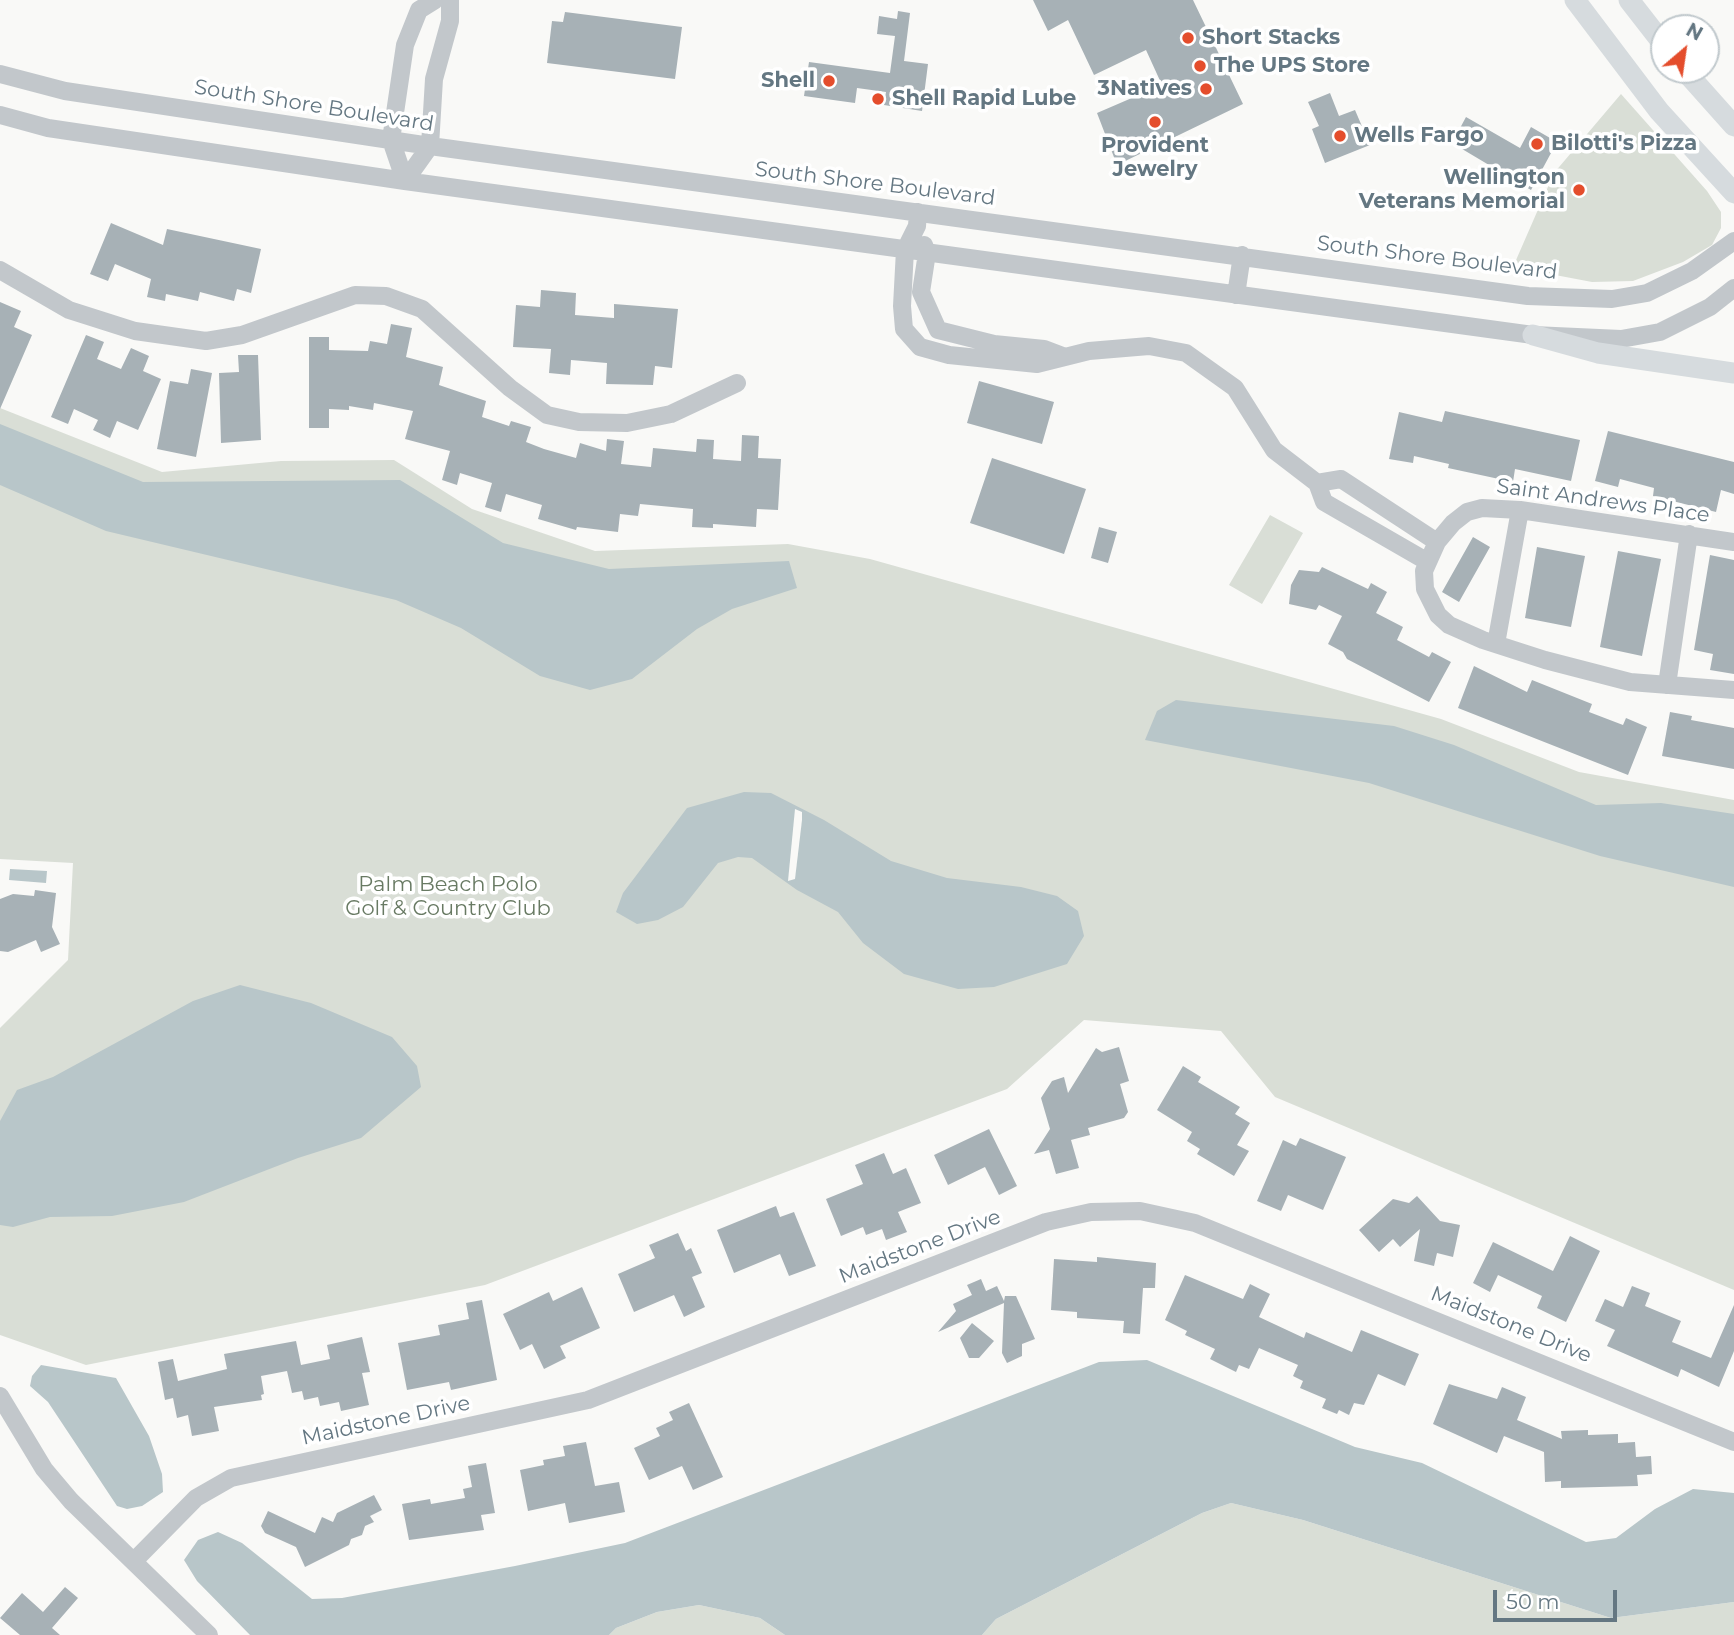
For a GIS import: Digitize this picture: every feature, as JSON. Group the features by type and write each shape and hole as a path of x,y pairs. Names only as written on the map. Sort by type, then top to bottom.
{"main road":[{"path":"1575,0 1659,111 1734,193"},
{"path":"1629,0 1650,27"},
{"path":"1696,84 1734,126"},
{"path":"1533,335 1598,353 1734,373"}],"street":[{"path":"405,181 391,140 405,45 419,10 435,0"},
{"path":"405,181 430,146 434,79 450,21 450,0"},
{"name":"South Shore Boulevard","path":"0,74 65,91 918,219 1242,255 1528,296 1612,299 1647,293 1692,271 1734,242"},
{"path":"0,115 48,128 405,181 1533,335 1621,339 1660,332 1710,307 1734,288"},
{"path":"918,219 905,250 902,306 904,329 920,347 949,355 1037,364 1065,357 1149,346 1186,354 1235,388 1274,450 1317,483 1324,502 1428,562"},
{"path":"918,219 927,253 921,292 938,330 994,344 1044,349 1065,357"},
{"path":"1236,295 1242,255"},
{"path":"0,270 69,310 135,331 206,341 242,335 355,295 386,296 422,309 510,388 547,415 579,422 627,423 671,414 737,383"},
{"path":"1317,483 1341,479 1437,542"},
{"name":"Saint Andrews Place","path":"1734,542 1498,507 1467,512 1437,542 1424,571 1425,589 1438,615 1449,625 1496,644 1630,682 1734,690"},
{"path":"1496,644 1520,510"},
{"path":"1667,685 1689,534"},
{"name":"Maidstone Drive","path":"134,1561 196,1498 231,1478 588,1400 1046,1222 1091,1212 1140,1211 1195,1223 1734,1442"},
{"path":"0,1396 44,1469 71,1501 209,1635"}],"green space":[{"path":"1621,94 1707,191 1721,212 1721,228 1712,245 1683,262 1633,281 1592,282 1513,267 1554,173"},
{"name":"Palm Beach Polo Golf & Country Club","path":"0,408 162,472 281,461 394,460 472,509 595,551 788,544 870,559 1441,719 1579,772 1734,800 1734,1290 1275,1097 1221,1031 1084,1020 1007,1089 485,1285 86,1365 0,1335 0,1028 68,960 73,863 0,859"},
{"path":"1270,515 1303,533 1262,604 1229,585"},
{"path":"1231,1503 1303,1520 1611,1618 1734,1602 1734,1635 982,1635 996,1619 1202,1513"},
{"path":"699,1605 760,1618 785,1635 609,1635 616,1628 657,1612"}],"shaded area":[{"path":"0,424 143,482 400,480 503,543 609,569 789,561 797,588 732,609 697,629 632,679 590,690 540,676 461,628 396,600 106,531 0,485"},
{"path":"1176,700 1394,726 1454,745 1596,805 1661,803 1734,814 1734,887 1600,856 1369,783 1145,740 1157,711"},
{"path":"744,792 771,793 824,820 891,861 947,878 1021,887 1057,896 1078,911 1084,936 1067,964 994,987 958,989 904,974 863,943 838,912 797,890 752,858 738,857 718,863 683,907 658,920 637,924 616,912 623,893 687,808"},
{"path":"10,869 47,871 46,883 9,880"},
{"path":"240,985 311,1003 392,1037 417,1066 421,1087 361,1138 298,1158 184,1202 112,1216 50,1217 13,1227 0,1225 0,1121 17,1090 53,1077 193,1001"},
{"path":"1147,1360 1355,1447 1422,1463 1586,1542 1616,1538 1655,1509 1693,1489 1734,1493 1734,1602 1611,1618 1303,1520 1231,1503 1202,1513 996,1619 982,1635 785,1635 760,1618 699,1605 657,1612 616,1628 609,1635 250,1635 197,1581 184,1560 198,1540 218,1532 242,1543 312,1599 342,1598 515,1566 625,1543 1099,1362"},
{"path":"41,1365 116,1378 149,1436 162,1474 163,1492 142,1506 127,1509 117,1506 48,1402 30,1386 32,1376"}],"pier":[{"path":"795,809 802,812 802,820 795,879 788,881"}],"building":[{"path":"1033,0 1193,0 1243,104 1117,165 1097,113 1162,85 1146,50 1094,75 1068,20 1048,31"},
{"path":"898,11 910,13 904,61 928,64 922,111 884,105 886,92 857,88 855,103 804,96 809,62 890,73 895,36 877,34 879,16 897,19"},
{"path":"565,12 682,27 675,79 547,63 552,21 563,22"},
{"path":"1330,93 1339,116 1355,110 1370,145 1325,163 1312,129 1319,126 1308,102"},
{"path":"1466,117 1520,148 1531,127 1557,142 1531,190 1452,143"},
{"path":"111,223 163,245 167,229 261,249 251,293 237,289 234,301 200,292 198,301 166,294 165,301 147,297 151,279 115,264 108,281 90,274"},
{"path":"541,290 576,293 575,315 614,318 614,304 678,309 672,368 655,366 653,385 606,384 607,363 571,360 570,375 549,373 551,349 513,347 516,305 540,307"},
{"path":"0,302 21,311 14,327 32,335 0,409"},
{"path":"391,324 412,328 406,357 443,367 439,385 486,401 482,417 509,426 511,421 531,427 526,442 544,449 576,458 580,443 606,451 607,439 624,441 621,464 651,467 653,448 696,452 697,439 714,440 713,459 741,461 742,435 759,436 758,458 781,459 778,510 757,509 756,527 713,524 713,528 692,527 693,509 640,504 638,516 620,514 618,532 577,527 576,530 538,519 542,505 506,494 501,512 485,507 492,483 460,473 457,485 442,480 450,451 405,439 413,411 374,403 373,410 349,406 349,410 329,409 329,428 309,428 309,337 329,337 329,350 368,351 370,341 387,344"},
{"path":"86,335 104,342 97,359 121,369 131,348 149,356 143,371 161,379 138,430 117,421 110,438 93,430 98,420 74,409 68,424 51,417"},
{"path":"238,355 258,355 261,440 221,443 219,373 239,372"},
{"path":"191,369 212,373 196,457 157,449 170,381 188,384"},
{"path":"979,381 1054,402 1042,444 967,423"},
{"path":"1445,411 1580,440 1571,481 1515,469 1513,482 1448,468 1449,464 1414,456 1413,463 1389,459 1399,412 1442,422"},
{"path":"1608,431 1734,462 1734,494 1721,490 1716,512 1653,496 1654,488 1620,479 1618,487 1595,481"},
{"path":"992,458 1086,489 1064,554 970,523"},
{"path":"1099,527 1117,532 1108,563 1091,558"},
{"path":"1473,537 1490,547 1459,602 1442,592"},
{"path":"1537,547 1585,556 1571,627 1525,618"},
{"path":"1618,551 1661,559 1642,656 1600,647"},
{"path":"1710,555 1734,560 1734,674 1710,670 1713,654 1694,650"},
{"path":"1322,567 1368,589 1371,583 1387,592 1376,613 1403,627 1397,640 1429,657 1432,652 1451,662 1429,702 1347,659 1343,652 1328,644 1342,616 1319,605 1316,610 1289,604 1291,585 1299,570 1319,572"},
{"path":"1474,666 1527,692 1532,680 1592,704 1589,712 1623,725 1626,718 1647,727 1628,775 1458,708"},
{"path":"1670,712 1692,716 1691,720 1734,728 1734,769 1662,756"},
{"path":"35,890 56,893 52,927 60,944 41,952 36,940 8,952 0,951 0,899 13,894 34,896"},
{"path":"1119,1047 1129,1081 1120,1084 1128,1112 1124,1118 1088,1128 1090,1135 1071,1140 1079,1168 1056,1174 1049,1150 1034,1154 1050,1129 1041,1098 1052,1081 1064,1077 1068,1093 1096,1048 1102,1052"},
{"path":"1183,1066 1201,1077 1198,1082 1240,1107 1235,1114 1250,1123 1237,1145 1249,1151 1234,1176 1197,1154 1200,1149 1187,1141 1192,1132 1157,1110"},
{"path":"989,1129 1017,1186 999,1195 985,1167 948,1185 934,1155"},
{"path":"1300,1138 1346,1157 1323,1210 1288,1195 1281,1211 1257,1201 1283,1140 1296,1146"},
{"path":"884,1153 893,1174 906,1168 921,1203 898,1212 907,1232 886,1240 882,1229 866,1235 863,1227 841,1236 826,1199 863,1184 855,1165"},
{"path":"1417,1196 1440,1221 1460,1225 1453,1257 1437,1253 1434,1266 1414,1261 1420,1229 1400,1247 1393,1239 1379,1252 1359,1230 1393,1199 1409,1203"},
{"path":"776,1206 780,1217 794,1212 816,1266 789,1276 780,1254 734,1273 717,1230"},
{"path":"678,1233 686,1251 691,1248 702,1273 692,1277 705,1307 684,1317 674,1295 634,1312 618,1274 655,1258 649,1245"},
{"path":"1570,1236 1600,1251 1566,1322 1537,1308 1542,1296 1498,1275 1490,1292 1473,1283 1493,1242 1553,1271"},
{"path":"1097,1257 1156,1263 1155,1288 1143,1288 1140,1334 1123,1333 1124,1321 1077,1318 1077,1312 1051,1310 1054,1259 1097,1262"},
{"path":"1185,1275 1243,1299 1250,1284 1270,1294 1259,1317 1304,1338 1306,1332 1352,1352 1361,1330 1419,1354 1405,1386 1378,1374 1364,1405 1354,1403 1349,1415 1339,1410 1337,1414 1322,1408 1326,1399 1300,1388 1303,1381 1293,1376 1298,1365 1259,1348 1249,1369 1239,1365 1236,1372 1210,1359 1215,1349 1185,1335 1187,1331 1165,1320"},
{"path":"981,1279 986,1291 997,1286 1004,1301 1005,1296 1016,1296 1035,1339 1022,1344 1022,1356 1007,1363 1002,1353 1004,1303 938,1332 956,1311 953,1304 972,1295 967,1285"},
{"path":"1632,1286 1650,1293 1645,1306 1681,1321 1672,1342 1711,1358 1734,1305 1734,1351 1719,1387 1681,1369 1678,1377 1607,1346 1615,1330 1595,1321 1605,1299 1623,1307"},
{"path":"582,1287 600,1328 560,1346 566,1358 544,1369 532,1344 520,1350 503,1314 549,1292 553,1301"},
{"path":"482,1300 497,1380 451,1390 449,1382 407,1390 398,1343 440,1335 438,1325 469,1319 466,1303"},
{"path":"972,1323 994,1341 979,1358 969,1358 960,1338"},
{"path":"362,1337 370,1372 362,1373 369,1405 341,1411 339,1402 320,1406 318,1397 304,1400 302,1391 292,1393 287,1371 261,1376 264,1394 261,1395 262,1400 214,1407 219,1431 192,1436 188,1415 177,1418 173,1398 165,1400 158,1362 173,1359 178,1381 227,1369 224,1354 296,1341 301,1365 330,1359 327,1345"},
{"path":"1449,1384 1497,1399 1502,1387 1526,1397 1517,1420 1562,1439 1561,1431 1588,1430 1588,1435 1618,1434 1618,1443 1635,1442 1636,1457 1651,1456 1652,1474 1637,1475 1638,1486 1561,1488 1561,1481 1545,1482 1544,1452 1504,1436 1497,1453 1433,1424"},
{"path":"689,1403 723,1477 693,1490 682,1466 649,1480 634,1448 660,1436 656,1428 673,1420 669,1412"},
{"path":"586,1442 595,1486 619,1482 625,1512 569,1523 565,1503 528,1511 520,1470 544,1465 543,1460 565,1456 563,1446"},
{"path":"486,1463 495,1513 481,1515 484,1530 409,1540 402,1504 430,1499 431,1504 465,1498 463,1489 472,1487 468,1466"},
{"path":"374,1495 382,1510 370,1516 374,1522 365,1526 362,1535 351,1539 349,1545 305,1567 296,1547 265,1533 261,1526 268,1511 315,1533 322,1517 333,1522 337,1513"},
{"path":"65,1587 78,1598 52,1628 60,1635 20,1635 0,1618 22,1593 43,1612"}],"place":[{"name":"Short Stacks","path":"1188,38"},
{"name":"The UPS Store","path":"1200,66"},
{"name":"Shell","path":"829,81"},
{"name":"3Natives","path":"1206,89"},
{"name":"Shell Rapid Lube","path":"878,99"},
{"name":"Provident Jewelry","path":"1155,122"},
{"name":"Wells Fargo","path":"1340,136"},
{"name":"Bilotti's Pizza","path":"1537,144"},
{"name":"Wellington Veterans Memorial","path":"1579,190"}]}
